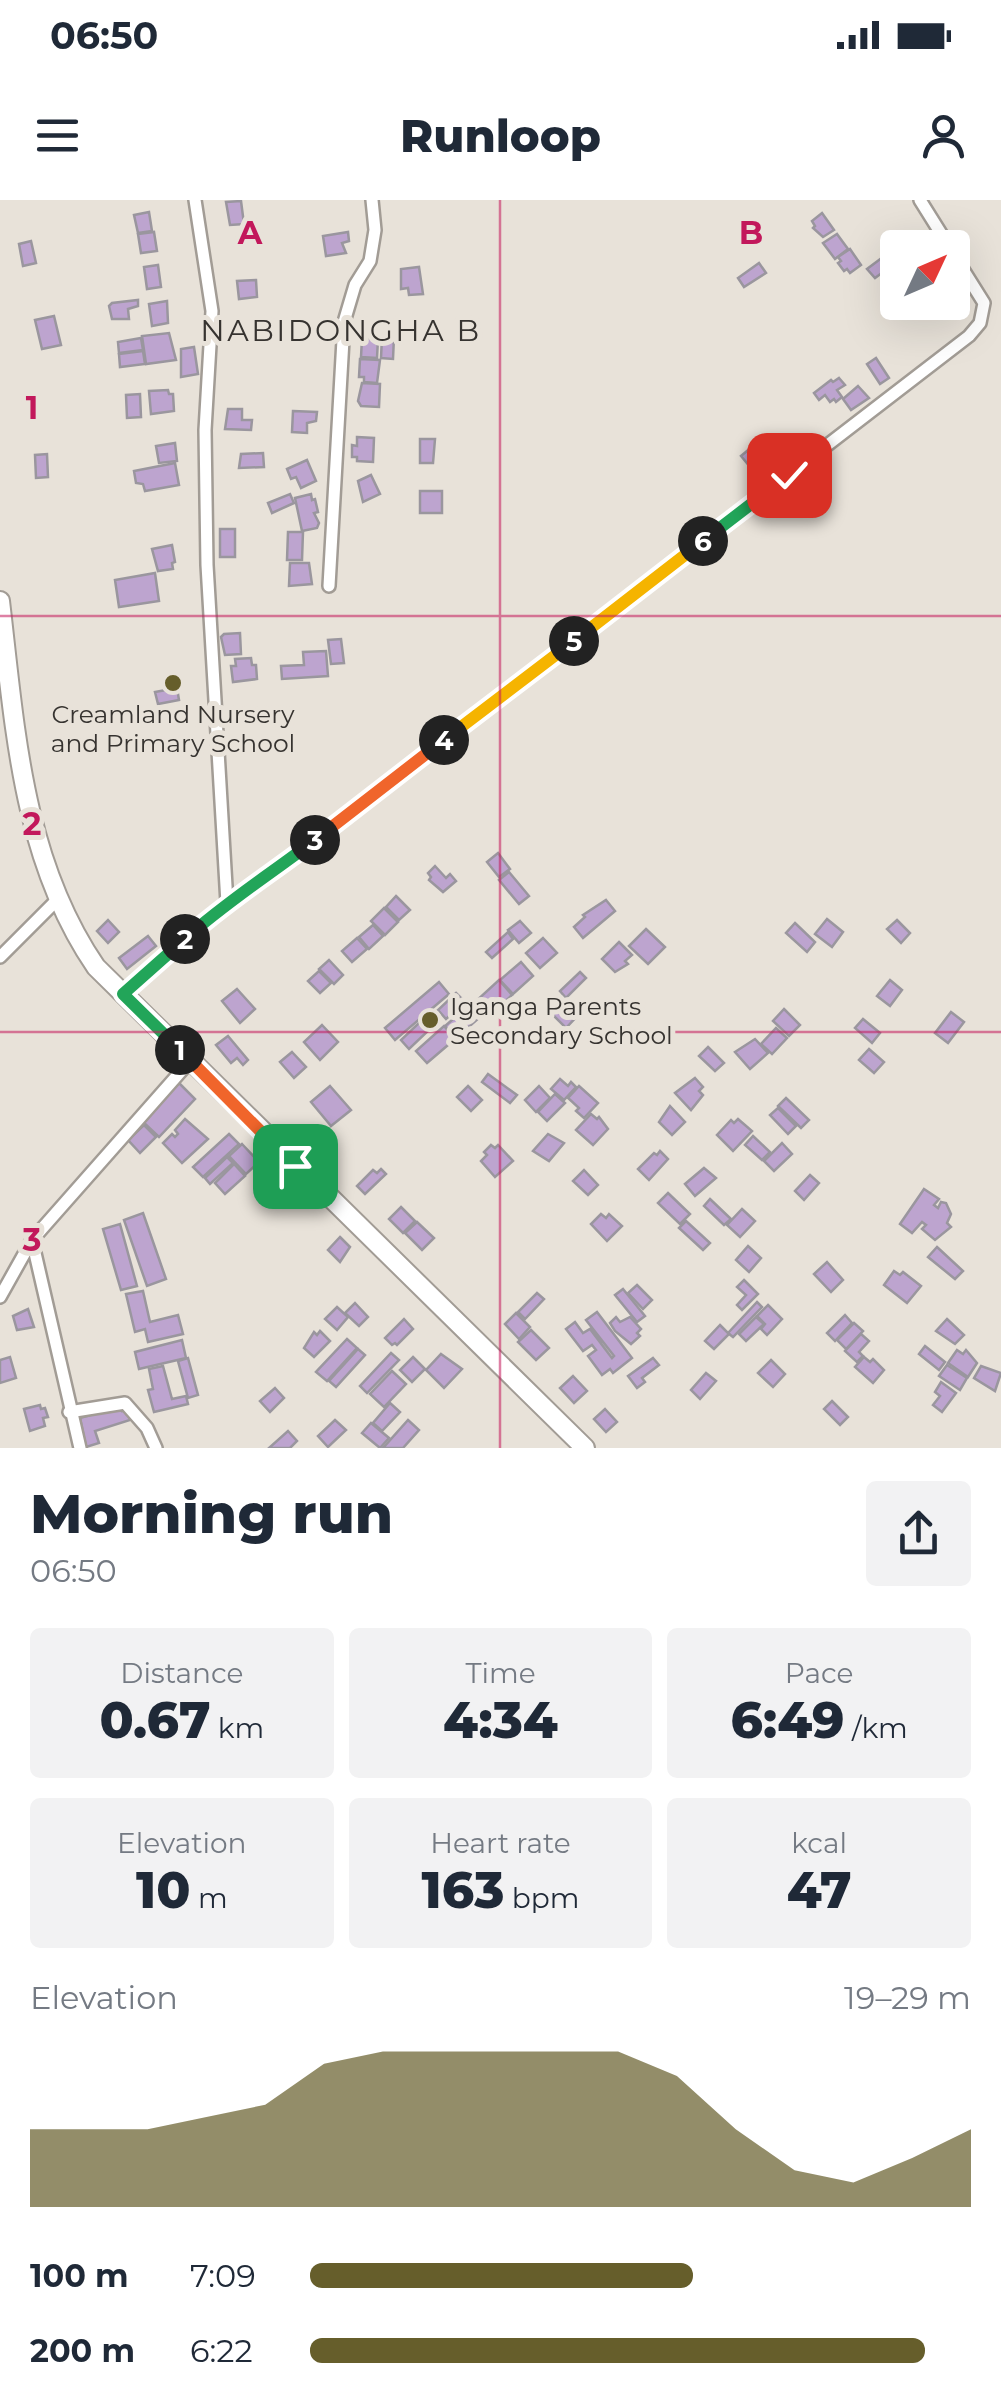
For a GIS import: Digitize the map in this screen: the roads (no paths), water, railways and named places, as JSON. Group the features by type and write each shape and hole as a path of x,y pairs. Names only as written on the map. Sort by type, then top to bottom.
{"main road":[{"path":"0,601 18,754 34,834 74,936 96,967 585,1448"}],"street":[{"path":"195,200 212,311 205,430 207,565 226,903"},
{"path":"329,586 344,322 355,285 370,260 375,230 372,200"},
{"path":"920,200 939,230"},
{"path":"123,994 226,903 260,882 969,336 980,323 984,303 970,281"},
{"path":"0,957 57,900"},
{"path":"0,1297 32,1240 190,1061"},
{"path":"32,1240 80,1448"},
{"path":"69,1412 125,1403 147,1428 156,1448"}],"place":[{"name":"Creamland Nursery and Primary School","path":"173,683"},
{"name":"Iganga Parents Secondary School","path":"430,1020"}],"district":[{"name":"NABIDONGHA B","path":"341,331"}]}
